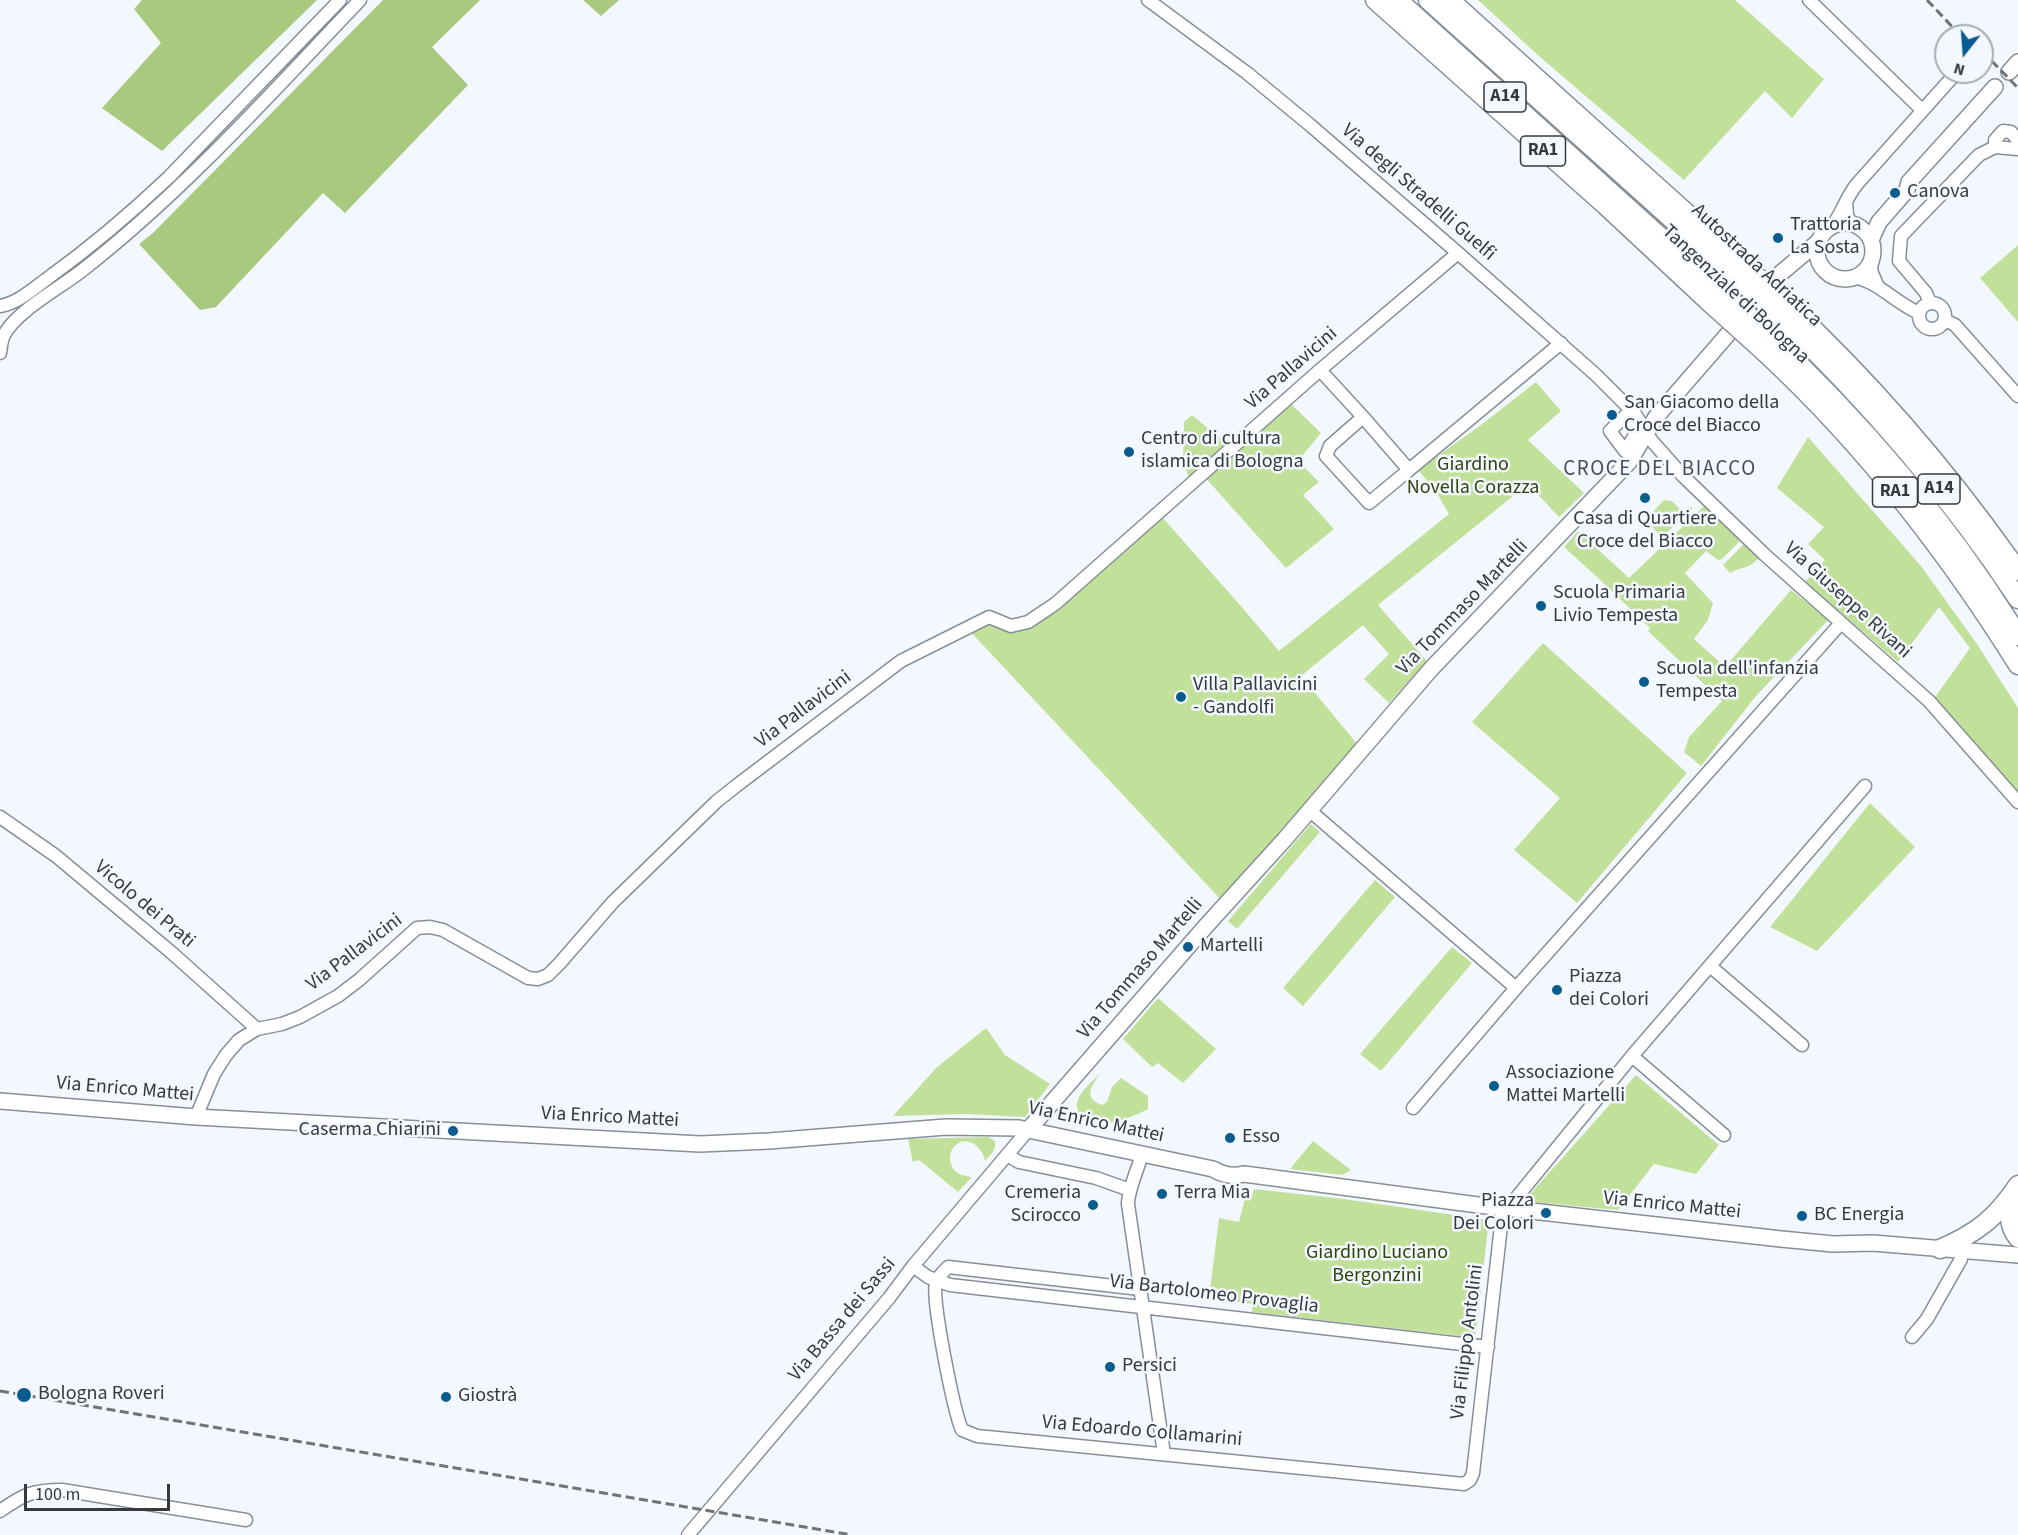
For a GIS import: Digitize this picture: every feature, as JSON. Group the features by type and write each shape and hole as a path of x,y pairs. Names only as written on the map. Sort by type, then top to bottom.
{"highway":[{"name":"Tangenziale di Bologna","path":"1376,0 1605,205 1714,295 1755,333 1899,496 1953,566 2018,665"},
{"name":"A14","path":"1398,0 1714,295"},
{"name":"Autostrada Adriatica","path":"1428,0 1738,268 1779,307 1898,440 1957,512 2018,599"},
{"name":"Tangenziale di Bologna","path":"1450,0 1738,268"},
{"name":"Tangenziale di Bologna","path":"1779,307 1835,349 1917,438 1969,503 2018,571"},
{"name":"A14","path":"1755,333 1834,399 1911,485 1967,559 2018,636"},
{"path":"2016,1188 2010,1217 2014,1234 2018,1238"},
{"path":"1940,1249 1970,1235 1983,1226 2016,1188"}],"main road":[{"path":"1790,266 1807,264 1841,278 1861,273 1870,261 1871,240 1879,222 1907,190 1909,183 1995,87"},
{"path":"1852,224 1875,214 1902,185 1909,183"},
{"path":"1825,271 1818,257 1820,241 1826,230 1844,223 1852,224 1864,230 1871,240"},
{"name":"Via Tommaso Martelli","path":"1029,1129 1431,669 1629,462 1656,417 1781,273 1820,241"},
{"name":"Via Enrico Mattei","path":"0,1101 196,1117 700,1144 946,1127 1029,1129 1213,1168 1220,1173 1236,1176 1244,1174 1698,1231 1833,1244 1872,1251 2018,1264"},
{"name":"Via Enrico Mattei","path":"1833,1244 1873,1244 2018,1255"}],"street":[{"path":"0,306 13,303 36,287 87,249 132,211 169,177 340,0"},
{"path":"0,353 3,338 20,316 87,267 149,215 197,169 360,0"},
{"name":"Via degli Stradelli Guelfi","path":"1148,0 1247,73 1458,253 1561,343 1635,414 1646,433"},
{"path":"1809,0 1922,110"},
{"path":"1832,226 1849,194 1946,84"},
{"path":"1995,147 1995,140 2002,131 2011,132 2018,140"},
{"path":"1930,303 1926,293 1899,261 1903,234 1979,155 1995,147 2018,149"},
{"path":"1849,194 1846,209 1852,224"},
{"name":"Via Pallavicini","path":"196,1117 214,1074 239,1040 257,1029 282,1024 300,1017 338,996 417,928 430,927 443,930 528,978 538,979 548,975 613,902 716,802 736,786 901,661 989,617 1011,626 1028,622 1055,604 1320,370 1458,253"},
{"path":"1870,261 1872,273 1879,288"},
{"path":"1852,277 1867,280 1901,304 1919,313"},
{"path":"1930,303 1942,308 1945,320 1935,329 1926,328 1920,322 1919,313 1924,306 1930,303"},
{"path":"1945,320 1955,325 2018,396"},
{"path":"1363,417 1330,446 1326,456 1369,503 1561,343"},
{"path":"1320,370 1409,470"},
{"name":"Via Giuseppe Rivani","path":"1646,433 1703,495 1929,701 2018,802"},
{"path":"1413,1108 1516,988 1841,623"},
{"path":"1505,1208 1632,1056 1865,786"},
{"path":"1309,810 1516,988"},
{"name":"Vicolo dei Prati","path":"0,817 56,856 172,953 257,1029"},
{"path":"1710,966 1802,1045"},
{"path":"1632,1056 1724,1135"},
{"name":"Via Bassa dei Sassi","path":"688,1535 889,1299 1029,1129"},
{"path":"1142,1154 1130,1190 1128,1204 1164,1454"},
{"path":"1006,1155 1019,1162 1096,1178 1130,1190"},
{"name":"Via Filippo Antolini","path":"1470,1480 1505,1208"},
{"path":"1912,1337 1927,1319 1961,1259"},
{"name":"Via Bartolomeo Provaglia","path":"914,1266 936,1281 950,1285 1488,1347"},
{"name":"Via Bartolomeo Provaglia","path":"936,1281 948,1267 1140,1289"},
{"name":"Via Edoardo Collamarini","path":"936,1281 936,1306 940,1332 962,1430 977,1436 1464,1484 1470,1480"},
{"path":"0,1511 22,1495 44,1490 62,1490 246,1520"}],"green space":[{"path":"142,0 317,0 162,151 102,108 161,43 134,9"},
{"path":"383,0 480,0 432,47 468,85 345,213 323,193 216,307 200,310 139,244 153,233"},
{"path":"583,0 619,0 601,16"},
{"path":"1478,0 1735,0 1824,79 1792,118 1765,91 1684,180 1540,57"},
{"path":"2018,245 2018,322 1980,278"},
{"name":"Giardino Novella Corazza","path":"1536,382 1561,411 1528,440 1584,493 1559,517 1528,484 1378,605 1427,661 1389,703 1364,679 1389,654 1363,625 1301,676 1358,745 1223,902 967,628 989,617 1028,622 1162,517 1279,651 1449,514 1435,490 1418,470"},
{"path":"1287,400 1321,433 1298,461 1319,482 1303,495 1334,529 1286,568 1202,474"},
{"path":"1192,415 1229,446 1190,480 1183,462 1184,422"},
{"path":"1808,437 1921,566 1977,644 2018,708 2018,797 1975,743 1933,700 1970,648 1939,607 1898,662 1805,582 1825,560 1808,544 1824,527 1777,488"},
{"path":"1664,500 1672,501 1683,512 1688,507 1693,508 1662,537 1645,520"},
{"path":"1705,505 1741,540 1722,559 1718,560 1706,551 1685,573 1713,603 1708,620 1694,639 1725,667 1791,590 1828,620 1756,696 1701,766 1684,752 1689,737 1722,701 1648,631 1650,628 1564,547 1578,531 1629,578"},
{"path":"1745,543 1760,557 1748,566 1730,573 1723,565"},
{"path":"1543,643 1687,773 1577,903 1514,850 1560,798 1472,722"},
{"path":"1870,803 1915,847 1817,951 1770,927"},
{"path":"1311,824 1320,832 1237,929 1228,921"},
{"path":"1375,880 1395,897 1303,1006 1283,988"},
{"path":"1452,947 1472,963 1381,1071 1360,1054"},
{"path":"1158,998 1216,1049 1183,1083 1158,1063 1152,1067 1123,1039"},
{"path":"986,1028 1005,1055 1050,1084 1025,1117 967,1114 893,1116 936,1068"},
{"path":"1100,1073 1090,1095 1096,1102 1102,1105 1107,1102 1112,1087 1121,1078 1148,1096 1148,1109 1115,1122 1106,1123 1089,1120 1082,1115 1077,1108 1078,1099"},
{"path":"1636,1075 1719,1145 1696,1174 1654,1164 1618,1210 1524,1201"},
{"path":"988,1137 995,1141 995,1147 985,1161 981,1151 969,1142 959,1143 952,1150 951,1165 955,1171 972,1177 958,1192 919,1160 913,1162 908,1139"},
{"path":"1313,1141 1351,1170 1342,1175 1290,1169"},
{"name":"Giardino Luciano Bergonzini","path":"1254,1189 1344,1199 1489,1220 1476,1333 1470,1337 1252,1312 1253,1304 1209,1298 1219,1218 1239,1222 1246,1194 1252,1196"}],"railway":[{"path":"1927,0 1950,24"},
{"path":"1994,63 2018,88"},
{"path":"0,1391 852,1535"}],"place":[{"name":"Canova","path":"1895,193"},
{"name":"Trattoria La Sosta","path":"1778,238"},
{"name":"San Giacomo della Croce del Biacco","path":"1612,415"},
{"name":"Centro di cultura islamica di Bologna","path":"1129,452"},
{"name":"Casa di Quartiere Croce del Biacco","path":"1645,498"},
{"name":"Scuola Primaria Livio Tempesta","path":"1541,606"},
{"name":"Scuola dell'infanzia Tempesta","path":"1644,682"},
{"name":"Villa Pallavicini - Gandolfi","path":"1181,697"},
{"name":"Martelli","path":"1188,947"},
{"name":"Piazza dei Colori","path":"1557,990"},
{"name":"Associazione Mattei Martelli","path":"1494,1086"},
{"name":"Caserma Chiarini","path":"453,1131"},
{"name":"Esso","path":"1230,1138"},
{"name":"Terra Mia","path":"1162,1194"},
{"name":"Cremeria Scirocco","path":"1093,1205"},
{"name":"Piazza Dei Colori","path":"1546,1213"},
{"name":"BC Energia","path":"1802,1216"},
{"name":"Persici","path":"1110,1367"},
{"name":"Bologna Roveri","path":"24,1395"},
{"name":"Giostrà","path":"446,1397"}],"district":[{"name":"CROCE DEL BIACCO","path":"1660,470"}]}
